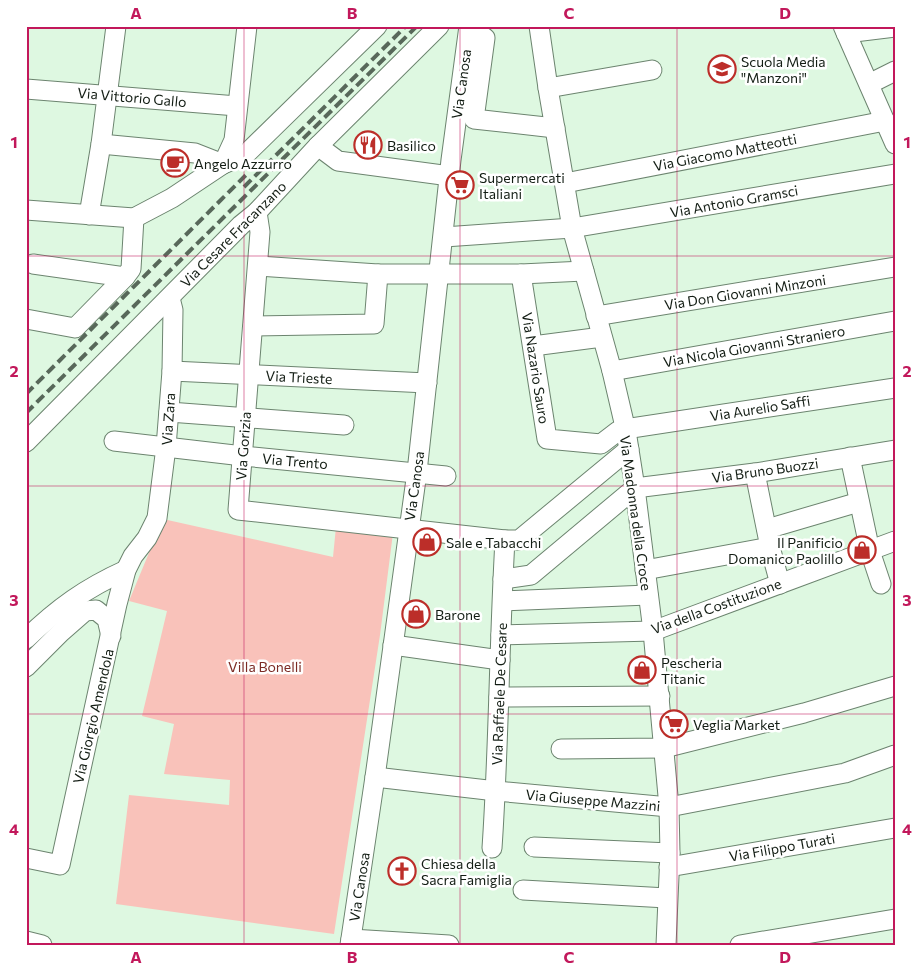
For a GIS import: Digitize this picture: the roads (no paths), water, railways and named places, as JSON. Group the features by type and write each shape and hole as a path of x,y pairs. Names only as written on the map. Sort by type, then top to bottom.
{"street":[{"path":"88,215 101,144 116,26"},
{"path":"223,164 234,140 247,26"},
{"path":"26,210 134,218 172,198 223,164 246,154 376,26"},
{"name":"Via Cesare Fracanzano","path":"26,442 240,226 257,212 318,146 439,26"},
{"path":"469,26 485,38 474,119 555,128"},
{"name":"Via Canosa","path":"350,942 375,777 416,472 438,274 469,26"},
{"name":"Via Madonna della Croce","path":"539,26 572,228 612,372 627,436 635,488 653,632 670,806 670,860 666,945"},
{"path":"891,130 844,30 895,27"},
{"path":"548,88 652,70"},
{"path":"869,84 895,71"},
{"name":"Via Vittorio Gallo","path":"26,89 237,106"},
{"name":"Via Giacomo Matteotti","path":"565,183 891,130"},
{"path":"101,144 195,153 223,164"},
{"path":"318,146 338,161 451,168"},
{"name":"Via Antonio Gramsci","path":"444,237 572,228 895,174"},
{"name":"Via Gorizia","path":"257,212 260,232 258,266 238,510 408,530"},
{"path":"26,319 75,328 131,269 134,218"},
{"path":"34,264 125,277"},
{"path":"258,266 378,274 584,272"},
{"name":"Via Don Giovanni Minzoni","path":"596,316 895,267"},
{"path":"253,326 374,324 378,274"},
{"name":"Via Nazario Sauro","path":"521,274 547,439 601,444 618,431 627,436"},
{"name":"Via Zara","path":"147,538 157,518 166,447 172,371 173,310 170,298"},
{"name":"Via Nicola Giovanni Straniero","path":"612,372 895,321"},
{"path":"533,346 602,337"},
{"name":"Via Trieste","path":"172,371 427,383"},
{"name":"Via Aurelio Saffi","path":"627,436 895,388"},
{"path":"168,412 344,425"},
{"path":"408,530 519,540 627,436"},
{"name":"Via Trento","path":"114,441 446,476"},
{"name":"Via Bruno Buozzi","path":"635,488 755,472 895,450"},
{"path":"850,457 870,551 880,584"},
{"path":"755,472 780,584"},
{"path":"503,579 531,575 635,488"},
{"path":"645,570 769,538 860,502"},
{"name":"Via Giorgio Amendola","path":"26,858 60,865 126,570 133,556 147,538"},
{"name":"Via Raffaele De Cesare","path":"492,848 496,791 500,636 506,540"},
{"name":"Via della Costituzione","path":"500,636 653,632 895,541"},
{"path":"26,639 44,621 75,596 126,570"},
{"path":"503,601 648,595"},
{"path":"26,667 85,611 96,610 107,619 111,636"},
{"path":"393,645 500,660"},
{"path":"561,749 664,748 804,713 895,686"},
{"path":"499,697 660,696"},
{"name":"Via Giuseppe Mazzini","path":"375,777 496,791 670,806 845,773 895,755"},
{"name":"Via Filippo Turati","path":"534,847 670,860 895,828"},
{"path":"524,890 667,898"},
{"path":"740,945 895,919"},
{"path":"26,941 42,945"},
{"path":"350,942 449,945"}],"railway":[{"path":"244,187 406,26"},
{"path":"26,413 417,26"},
{"path":"26,394 248,173"}],"place":[{"name":"Scuola Media \"Manzoni\"","path":"722,69"},
{"name":"Basilico","path":"368,145"},
{"name":"Angelo Azzurro","path":"175,163"},
{"name":"Supermercati Italiani","path":"460,185"},
{"name":"Sale e Tabacchi","path":"427,542"},
{"name":"Il Panificio Domanico Paolillo","path":"862,550"},
{"name":"Barone","path":"416,614"},
{"name":"Pescheria Titanic","path":"642,670"},
{"name":"Veglia Market","path":"674,724"},
{"name":"Chiesa della Sacra Famiglia","path":"402,871"}],"park label":[{"name":"Villa Bonelli","path":"265,666"}]}
